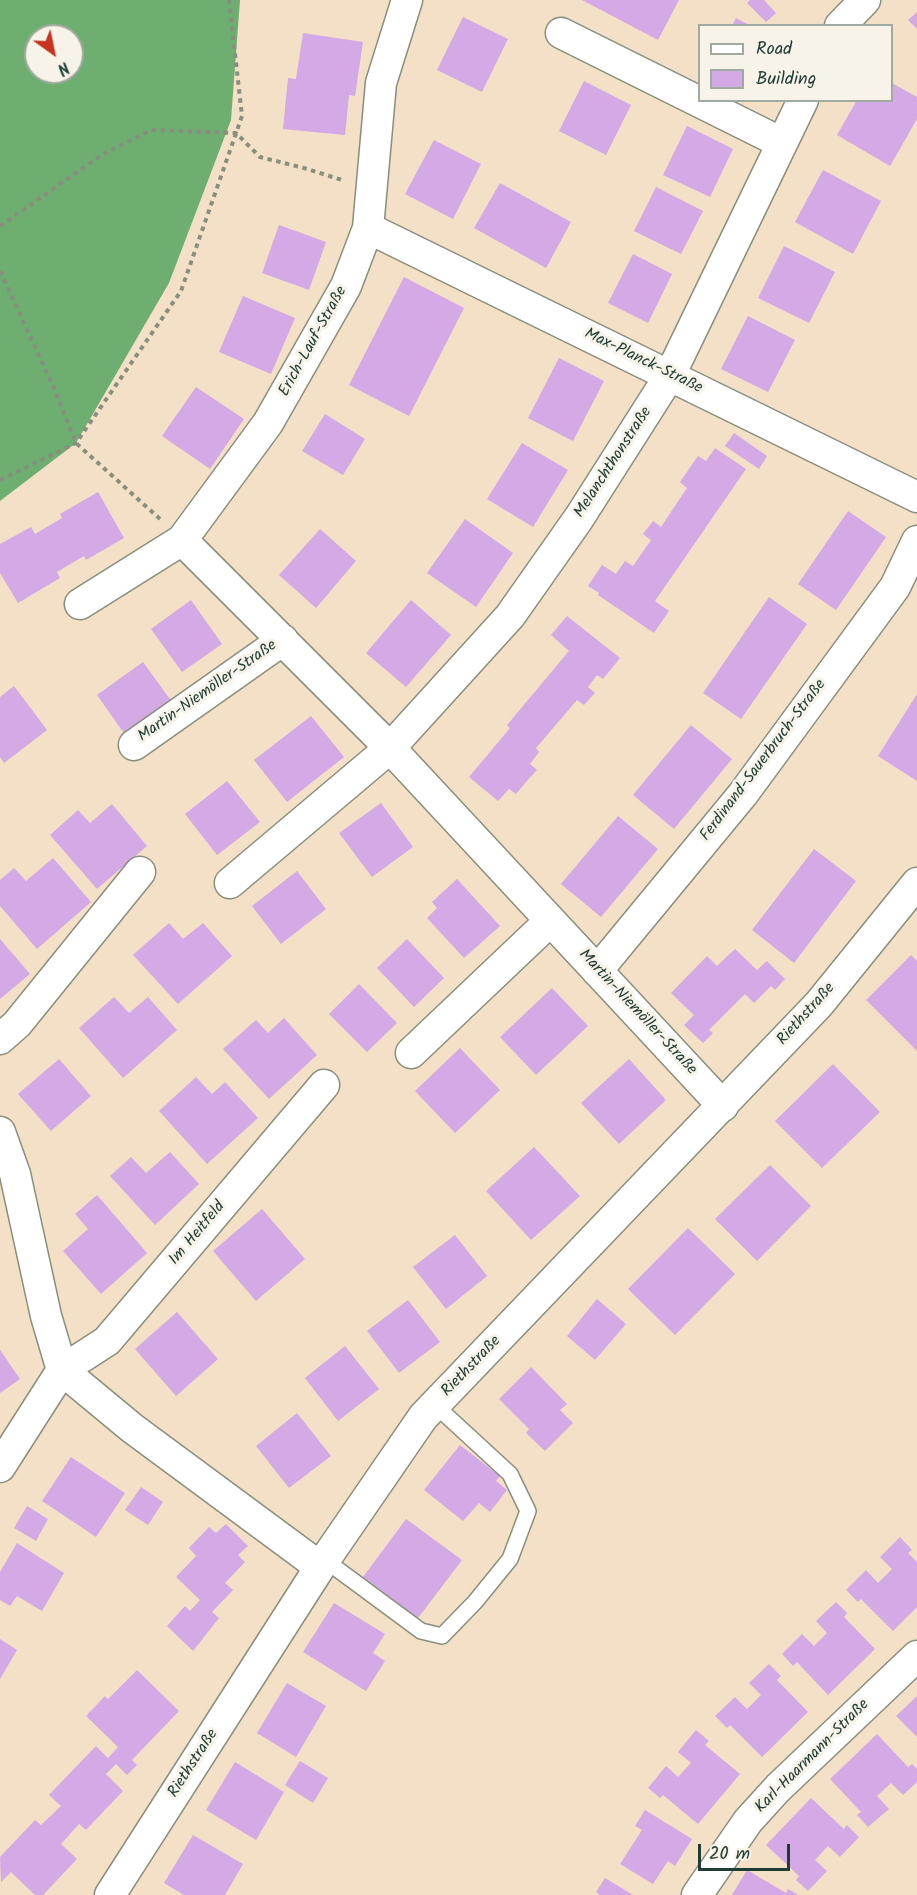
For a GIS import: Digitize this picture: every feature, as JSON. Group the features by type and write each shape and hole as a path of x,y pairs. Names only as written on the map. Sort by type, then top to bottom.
{"street":[{"name":"Erich-Lauf-Straße","path":"80,604 182,540 268,423 346,286 368,228 381,82 407,0"},
{"path":"842,24 865,0"},
{"path":"561,33 698,101"},
{"path":"700,102 782,143"},
{"name":"Melanchthonstraße","path":"390,748 510,616 579,518 670,375 802,102"},
{"name":"Max-Planck-Straße","path":"368,228 917,497"},
{"name":"Martin-Niemöller-Straße","path":"182,540 390,748 723,1106"},
{"name":"Ferdinand-Sauerbruch-Straße","path":"597,971 743,794 894,587 917,541"},
{"name":"Martin-Niemöller-Straße","path":"134,745 283,640"},
{"path":"230,884 390,748"},
{"path":"0,1040 17,1024 140,872"},
{"name":"Riethstraße","path":"110,1895 323,1564 423,1417 819,1004 914,895"},
{"path":"411,1053 550,921"},
{"name":"Im Heitfeld","path":"0,1467 62,1370 108,1341 324,1085"},
{"path":"0,1132 15,1174 46,1316 62,1370 132,1428 323,1564"},
{"name":"Karl-Haarmann-Straße","path":"697,1895 748,1821 778,1788 917,1656"}],"lane":[{"path":"323,1564 421,1631 442,1636 475,1602 510,1559 528,1511 510,1474 435,1405"}],"path":[{"path":"0,480 76,443 181,291 242,116 229,0"},
{"path":"0,226 103,154 151,130 236,133 260,158 303,168 371,190"},
{"path":"0,271 53,386 76,443 182,540"}],"green space":[{"path":"0,0 240,0 231,120 169,283 76,443 0,501"}],"building":[{"path":"582,0 679,0 658,40"},
{"path":"750,0 764,0 776,13 766,22 747,3"},
{"path":"917,12 917,29 908,20"},
{"path":"463,17 508,39 482,92 437,70"},
{"path":"736,18 747,24 733,24"},
{"path":"303,33 363,42 355,96 349,95 345,135 283,129 288,78 296,79"},
{"path":"584,81 631,105 606,155 559,131"},
{"path":"893,84 917,97 917,119 890,166 837,135 856,102 893,102"},
{"path":"687,126 733,149 710,197 663,175"},
{"path":"434,140 481,164 453,219 405,194"},
{"path":"823,170 881,201 853,254 795,222"},
{"path":"500,183 571,222 546,268 474,228"},
{"path":"656,187 703,211 681,254 634,231"},
{"path":"279,225 326,242 309,290 262,273"},
{"path":"784,246 835,272 809,323 758,298"},
{"path":"633,254 672,274 648,323 608,303"},
{"path":"404,277 464,308 409,416 349,385"},
{"path":"243,296 295,318 271,374 219,352"},
{"path":"748,316 795,340 768,392 721,369"},
{"path":"559,358 604,381 573,441 528,418"},
{"path":"196,387 244,419 210,469 162,436"},
{"path":"325,414 365,439 343,475 302,451"},
{"path":"734,433 767,456 759,469 725,446"},
{"path":"522,443 568,470 533,527 487,499"},
{"path":"715,448 746,469 655,601 669,611 654,633 588,586 602,565 616,574 625,561 633,566 651,540 643,534 653,521 661,527 687,488 680,482 698,456 706,461"},
{"path":"98,492 124,538 86,560 84,556 57,572 60,578 18,603 0,573 0,544 31,527 35,534 62,518 60,514"},
{"path":"848,511 886,537 836,610 798,584"},
{"path":"465,519 513,553 476,607 427,573"},
{"path":"320,529 356,561 316,608 279,575"},
{"path":"769,597 807,624 741,719 703,693"},
{"path":"191,600 222,644 182,672 151,629"},
{"path":"411,600 451,635 406,687 366,653"},
{"path":"567,616 620,658 603,679 597,675 588,687 595,693 584,705 577,700 536,748 539,752 530,764 537,770 516,794 509,789 498,801 469,777 510,728 507,725 569,651 551,635"},
{"path":"143,662 175,706 128,739 97,695"},
{"path":"14,686 47,730 4,763 0,757 0,697"},
{"path":"917,694 917,781 878,756"},
{"path":"311,716 344,757 287,802 254,760"},
{"path":"691,725 732,759 674,829 633,795"},
{"path":"227,781 260,822 217,855 185,814"},
{"path":"381,803 413,847 372,877 339,833"},
{"path":"112,804 147,846 97,889 50,835 78,810 90,823"},
{"path":"618,816 658,849 601,917 561,884"},
{"path":"814,849 856,881 794,963 752,930"},
{"path":"53,858 91,902 37,949 0,906 0,880 14,868 26,881"},
{"path":"297,871 326,909 281,944 252,906"},
{"path":"457,879 500,926 464,958 427,918 437,908 432,902"},
{"path":"169,923 183,939 203,923 232,956 178,1004 133,955"},
{"path":"0,939 30,974 0,999"},
{"path":"407,939 444,978 414,1007 377,968"},
{"path":"735,949 757,970 767,961 785,979 775,990 771,986 754,1003 745,994 709,1030 713,1033 703,1043 684,1025 694,1015 671,993 707,956 717,966"},
{"path":"911,955 917,961 917,1051 866,1000"},
{"path":"359,984 397,1023 367,1052 329,1014"},
{"path":"552,988 588,1026 536,1075 500,1037"},
{"path":"114,997 129,1013 148,997 177,1030 123,1078 79,1028"},
{"path":"284,1018 317,1055 269,1099 223,1049 256,1020 268,1033"},
{"path":"460,1048 500,1090 455,1133 415,1091"},
{"path":"59,1059 91,1096 51,1131 18,1094"},
{"path":"629,1059 666,1100 619,1144 581,1103"},
{"path":"833,1064 880,1112 822,1168 775,1121"},
{"path":"196,1077 212,1094 225,1082 258,1118 207,1164 159,1111"},
{"path":"534,1147 580,1196 531,1240 486,1191"},
{"path":"170,1152 199,1184 155,1225 110,1176 131,1157 146,1173"},
{"path":"770,1165 811,1206 757,1261 715,1219"},
{"path":"97,1195 147,1253 101,1294 63,1251 88,1229 75,1214"},
{"path":"262,1209 305,1259 256,1301 213,1251"},
{"path":"688,1228 735,1274 675,1335 628,1289"},
{"path":"455,1235 487,1276 446,1309 413,1267"},
{"path":"597,1299 626,1324 595,1360 567,1336"},
{"path":"408,1300 440,1342 399,1373 367,1331"},
{"path":"177,1312 218,1359 176,1396 135,1349"},
{"path":"345,1346 379,1389 338,1421 305,1378"},
{"path":"0,1350 20,1379 0,1393"},
{"path":"531,1367 567,1404 560,1410 573,1423 545,1451 526,1433 529,1429 499,1399"},
{"path":"297,1413 331,1456 289,1488 256,1446"},
{"path":"460,1445 500,1476 496,1481 507,1490 490,1512 479,1503 463,1521 424,1490"},
{"path":"71,1457 125,1493 96,1537 42,1501"},
{"path":"141,1487 163,1502 148,1525 125,1510"},
{"path":"27,1506 48,1519 36,1541 14,1528"},
{"path":"406,1519 462,1560 418,1618 363,1577"},
{"path":"226,1524 248,1546 238,1555 245,1562 225,1583 233,1590 212,1612 219,1618 193,1651 167,1626 185,1606 190,1611 200,1600 176,1577 196,1556 189,1548 209,1527 216,1533"},
{"path":"900,1537 912,1550 908,1553 917,1562 917,1607 893,1631 861,1599 858,1602 846,1590 866,1570 878,1583 892,1569 880,1557"},
{"path":"17,1543 64,1573 42,1611 17,1596 10,1606 0,1600 0,1572"},
{"path":"836,1602 847,1613 844,1617 875,1649 828,1695 797,1662 793,1666 782,1654 802,1634 814,1646 827,1633 816,1621"},
{"path":"334,1603 385,1634 373,1653 385,1661 366,1691 303,1652"},
{"path":"0,1639 17,1650 0,1679"},
{"path":"769,1664 781,1676 777,1680 808,1712 762,1757 730,1725 727,1728 715,1716 735,1697 747,1709 761,1695 749,1683"},
{"path":"137,1670 179,1711 132,1760 137,1765 127,1775 116,1764 106,1774 123,1791 86,1830 79,1824 61,1844 77,1859 43,1895 35,1895 11,1872 1,1882 0,1857 35,1820 41,1825 61,1806 49,1795 96,1746 108,1758 118,1747 86,1716 105,1696 108,1699"},
{"path":"287,1683 326,1706 296,1757 257,1733"},
{"path":"917,1696 917,1737 896,1716"},
{"path":"696,1730 709,1741 705,1745 740,1774 698,1824 663,1795 660,1798 648,1788 666,1766 678,1777 691,1763 678,1752"},
{"path":"877,1734 908,1767 912,1764 917,1769 917,1782 903,1795 891,1783 877,1796 889,1809 868,1827 857,1815 861,1812 830,1779"},
{"path":"300,1761 328,1778 313,1803 285,1785"},
{"path":"235,1762 284,1792 256,1840 206,1810"},
{"path":"811,1798 844,1829 847,1825 859,1837 840,1857 828,1846 815,1860 827,1871 808,1891 796,1880 799,1876 766,1845"},
{"path":"645,1810 692,1839 675,1866 668,1861 653,1884 620,1864 642,1830 635,1826"},
{"path":"193,1835 243,1864 225,1895 184,1895 164,1883"},
{"path":"747,1870 786,1893 788,1889 798,1895 732,1895"},
{"path":"605,1878 633,1895 600,1895 596,1892"}]}
